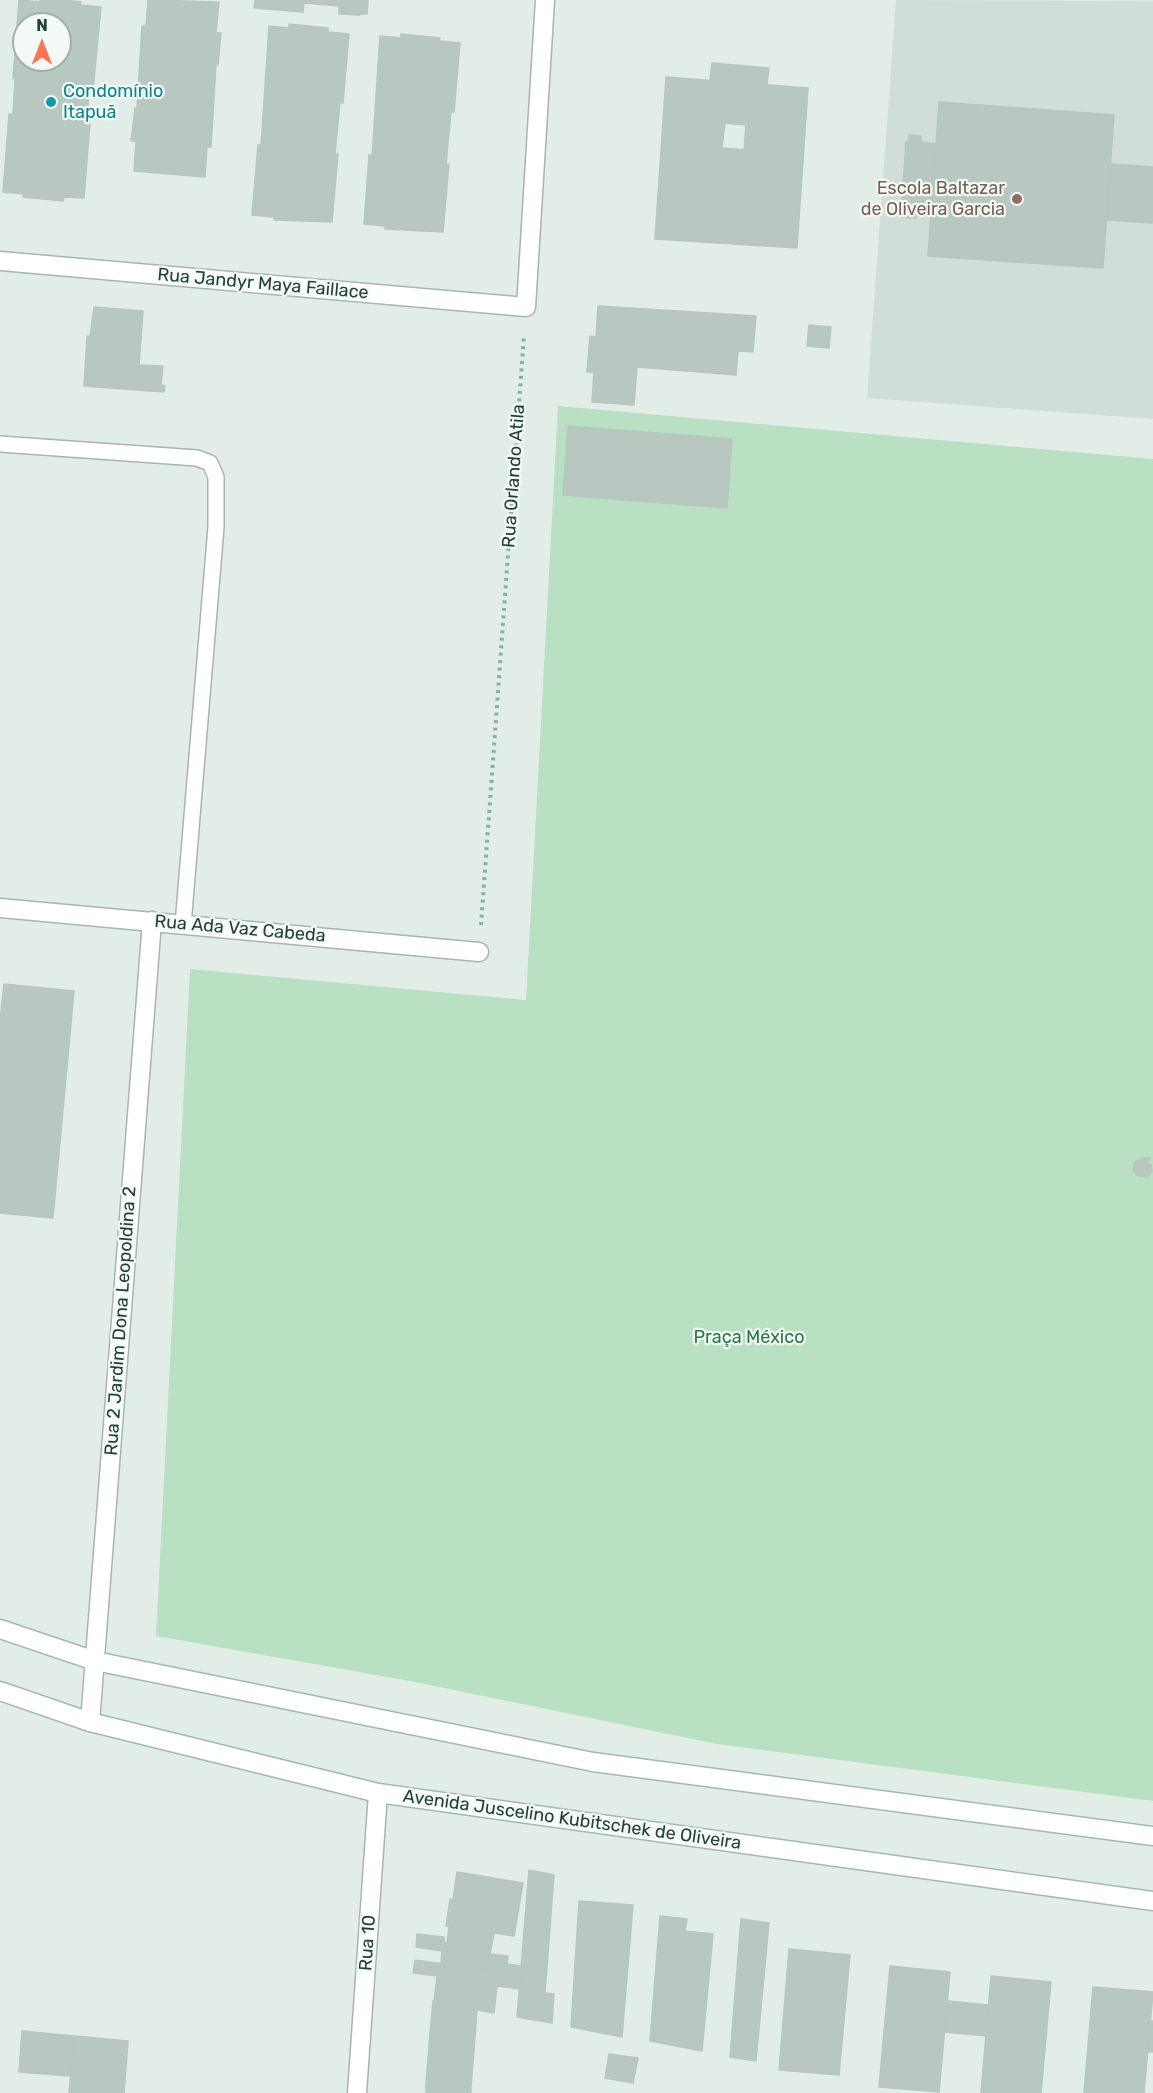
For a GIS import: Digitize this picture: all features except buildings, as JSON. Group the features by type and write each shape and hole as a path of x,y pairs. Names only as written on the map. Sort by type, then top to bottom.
{"street":[{"path":"526,307 545,0"},
{"name":"Rua Jandyr Maya Faillace","path":"0,261 526,307"},
{"name":"Rua Ada Vaz Cabeda","path":"0,908 479,952"},
{"name":"Rua 2 Jardim Dona Leopoldina 2","path":"90,1722 152,921"},
{"path":"0,1629 95,1661 592,1761 1153,1836"},
{"name":"Avenida Juscelino Kubitschek de Oliveira","path":"0,1692 90,1722 378,1793 1153,1901"},
{"name":"Rua 10","path":"357,2093 378,1793"}],"lane":[{"path":"0,444 197,458 210,463 216,477 216,527 183,925"}],"path":[{"name":"Rua Orlando Atila","path":"479,952 526,307"}],"shaded area":[{"name":"Escola Baltazar de Oliveira Garcia","path":"896,0 1153,1 1153,419 867,398"}],"green space":[{"name":"Praça México","path":"558,406 1153,459 1153,1801 717,1744 410,1681 156,1636 190,969 526,1000"}],"place":[{"name":"Condomínio Itapuã","path":"51,102"},
{"name":"Escola Baltazar de Oliveira Garcia","path":"1017,199"}]}
